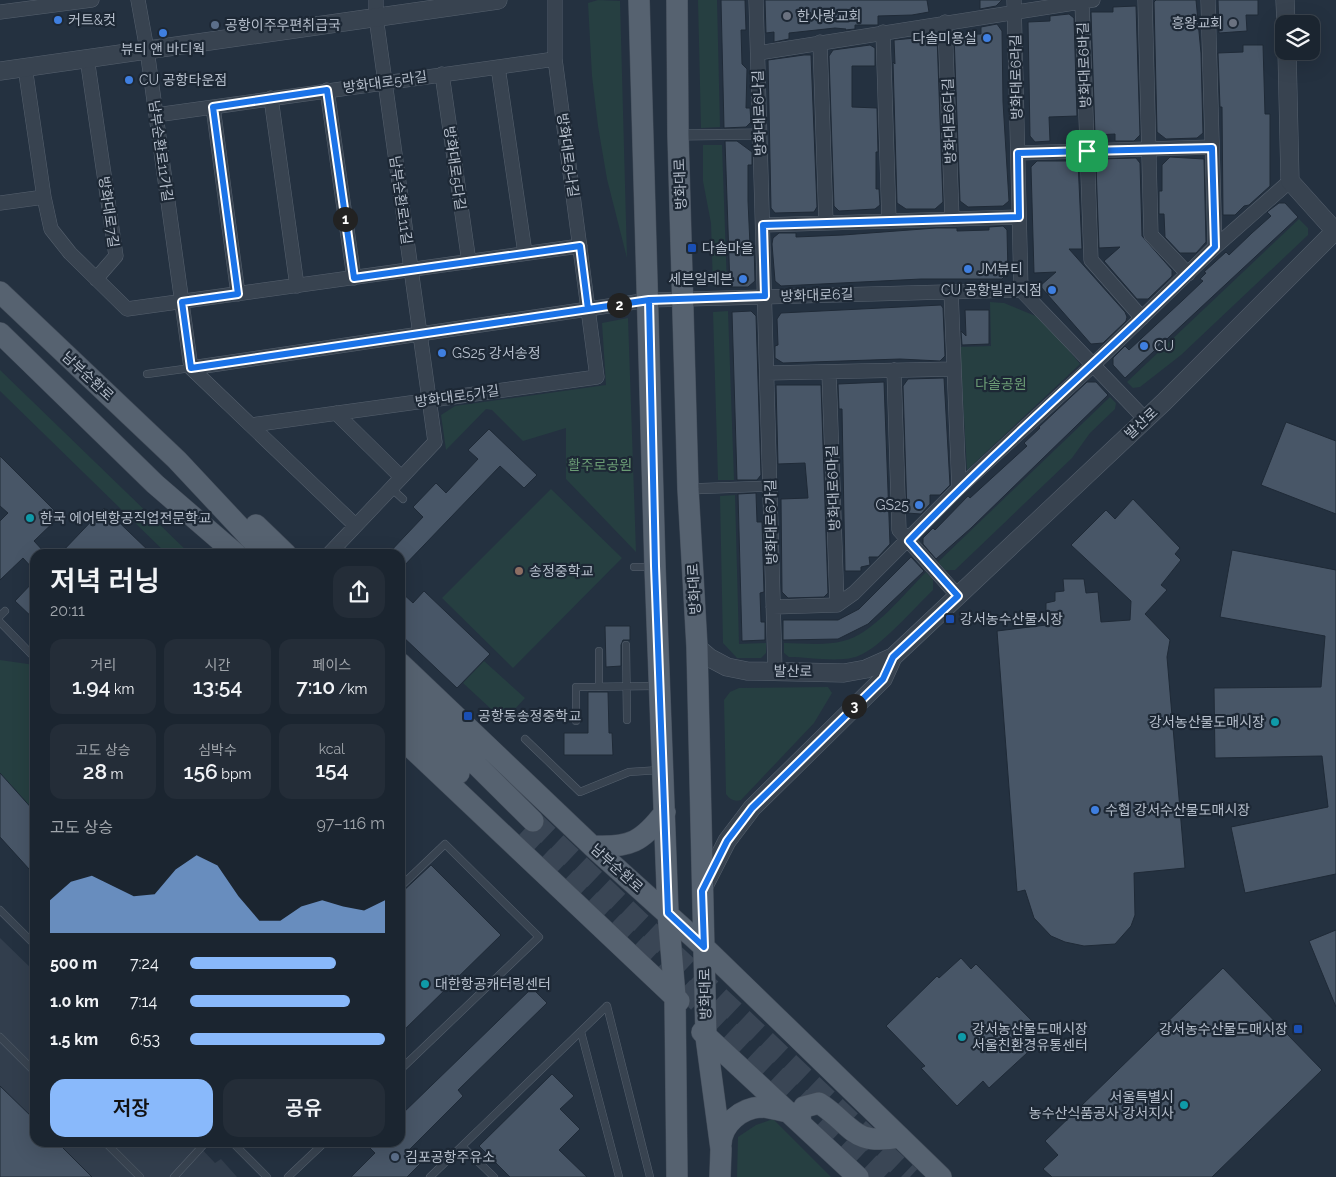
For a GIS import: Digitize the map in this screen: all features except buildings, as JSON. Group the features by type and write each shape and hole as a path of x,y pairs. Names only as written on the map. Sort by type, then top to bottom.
{"main road":[{"path":"639,0 659,686 668,913 675,996 677,1177"},
{"name":"방화대로","path":"677,0 678,135 688,489 697,646 706,1037 721,1149 720,1177"},
{"name":"남부순환로","path":"0,292 177,460 260,549"},
{"path":"0,333 155,484 230,549"},
{"path":"34,366 54,344"},
{"name":"남부순환로","path":"177,460 250,518 281,549"},
{"path":"155,484 210,549"},
{"name":"남부순환로","path":"405,667 592,846 704,947 941,1177"},
{"path":"405,694 526,827 405,720"},
{"path":"405,742 675,996 706,1037 858,1177"},
{"path":"592,846 612,847 629,844 650,832 665,812"},
{"path":"795,1118 800,1115 804,1107 819,1103 862,1138 879,1141 900,1137"},
{"path":"721,1149 721,1133 732,1119 748,1110 762,1107 795,1118"}],"street":[{"path":"0,12 92,0"},
{"name":"남부순환로11가길","path":"138,0 147,50 191,368"},
{"path":"0,71 147,50 376,9 498,0"},
{"name":"방화대로5나길","path":"555,0 555,59 588,309"},
{"name":"방화대로6나길","path":"756,0 765,296"},
{"path":"1145,0 1151,235 1188,274"},
{"path":"1208,0 1215,247"},
{"path":"1285,0 1286,15"},
{"path":"758,52 946,22 1014,6 1088,1"},
{"name":"방화대로6바길","path":"1088,1 1087,151 1091,260 1142,318"},
{"name":"방화대로6라길","path":"1014,6 1021,290"},
{"name":"남부순환로11길","path":"333,549 435,442 376,9"},
{"name":"방화대로6다길","path":"946,22 952,219"},
{"path":"883,32 889,221"},
{"path":"820,42 826,223"},
{"name":"방화대로7길","path":"87,58 116,256 96,278"},
{"name":"방화대로5라길","path":"156,115 555,59"},
{"path":"773,607 837,604 869,580 960,488 1093,365 1215,247 1290,181 1287,60"},
{"path":"25,67 44,197 51,229 70,253 128,309 580,246"},
{"path":"498,67 525,254"},
{"name":"방화대로5다길","path":"442,74 469,262"},
{"path":"327,90 354,278"},
{"path":"271,98 297,286"},
{"path":"213,107 238,294"},
{"path":"678,135 760,134"},
{"path":"1018,153 1212,148"},
{"name":"발산로","path":"697,646 710,658 727,667 747,671 775,670 844,673 866,669 893,657 1145,420 1335,230 1290,181"},
{"path":"0,203 44,197"},
{"path":"763,225 1019,217"},
{"path":"1021,290 1145,420"},
{"name":"방화대로6길","path":"191,368 649,300 1021,290"},
{"path":"951,291 960,488"},
{"name":"방화대로6가길","path":"765,296 775,670"},
{"name":"방화대로5가길","path":"251,425 597,377 588,309"},
{"path":"191,368 355,525"},
{"path":"767,373 954,369"},
{"path":"894,370 900,530 958,596"},
{"name":"방화대로6마길","path":"829,372 837,604"},
{"path":"336,413 401,477"},
{"path":"688,489 770,486"},
{"name":"발산로","path":"702,891 727,841 752,808 883,679 893,657"}],"lane":[{"path":"147,374 191,368"},
{"path":"390,488 403,499"},
{"path":"634,567 655,566"},
{"path":"0,622 30,653"},
{"path":"626,645 627,720"},
{"path":"599,651 599,687"},
{"path":"576,721 576,687 659,686"},
{"path":"525,739 580,792 629,772 663,770"},
{"path":"405,883 445,844 539,937 405,1065"},
{"path":"0,910 30,940"},
{"path":"430,1177 607,1006 650,1177"},
{"path":"581,1032 619,1177"},
{"path":"0,1037 30,1067"},
{"path":"462,1146 494,1177"},
{"path":"110,1147 140,1177"},
{"path":"174,1177 201,1147"},
{"path":"237,1147 267,1177"},
{"path":"288,1177 320,1147"}],"shaded area":[{"path":"0,938 30,967 30,1147 200,1147 215,1163 221,1159 237,1177 0,1177"}],"green space":[{"path":"598,0 620,1 627,258 607,179 592,76 588,3"},
{"path":"698,0 717,0 720,127 701,128"},
{"path":"703,145 722,145 727,286 713,287 711,223 703,181"},
{"path":"1299,219 1308,228 1308,235 1181,355 1140,387 1133,388 1127,382"},
{"name":"다솔공원","path":"990,302 1004,303 1043,319 1080,364 967,470 960,347 991,346"},
{"path":"728,311 734,480 718,480 713,312"},
{"name":"활주로공원","path":"628,318 636,552 566,479 566,428 523,441 492,410 486,409 446,450 441,415 455,406 606,385 602,323"},
{"path":"0,370 185,549 162,549 0,391"},
{"path":"1110,397 1116,403 1115,409 1090,433 1072,458 955,570 945,570 938,562"},
{"path":"551,489 622,558 513,668 442,598"},
{"path":"735,495 739,644 766,643 766,653 761,658 737,658 723,643 720,496"},
{"path":"926,572 933,580 933,590 897,627 867,652 843,659 789,657 784,653 784,643 814,644 843,641 865,631 888,612"},
{"path":"0,660 30,664 30,806 0,773"},
{"path":"484,661 525,698 504,721 463,683"},
{"path":"828,687 832,693 814,723 741,800 735,801 729,798 726,794 724,700 730,692 739,688"},
{"path":"773,1119 831,1177 737,1177 738,1137 756,1125"}],"tunnel":[{"path":"533,821 910,1177"},
{"path":"520,834 884,1177"}],"place":[{"name":"한사랑교회","path":"787,16"},
{"name":"커트&컷","path":"58,20"},
{"name":"흥왕교회","path":"1233,23"},
{"name":"공항이주우편취급국","path":"215,25"},
{"name":"뷰티 앤 바디웍","path":"163,33"},
{"name":"다솔미용실","path":"987,38"},
{"name":"CU 공항타운점","path":"129,80"},
{"name":"다솔마을","path":"692,248"},
{"name":"JM뷰티","path":"968,269"},
{"name":"세븐일레븐","path":"743,279"},
{"name":"CU 공항빌리지점","path":"1052,290"},
{"name":"CU","path":"1144,346"},
{"name":"GS25 강서송정","path":"442,353"},
{"name":"GS25","path":"919,505"},
{"name":"한국 에어텍항공직업전문학교","path":"30,518"},
{"name":"송정중학교","path":"519,571"},
{"name":"강서농수산물시장","path":"950,619"},
{"name":"공항동송정중학교","path":"468,716"},
{"name":"강서농산물도매시장","path":"1275,722"},
{"name":"수협 강서수산물도매시장","path":"1095,810"},
{"name":"대한항공캐터링센터","path":"425,984"},
{"name":"강서농수산물도매시장","path":"1298,1029"},
{"name":"강서농산물도매시장 서울친환경유통센터","path":"962,1037"},
{"name":"서울특별시 농수산식품공사 강서지사","path":"1184,1105"},
{"name":"김포공항주유소","path":"395,1157"}],"route":[{"path":"1087,151 1018,153 1019,217 763,225 765,296 649,300 588,309 580,246 354,278 327,90 213,107 238,294 182,302 191,368 649,300 655,566 668,913 704,947 702,891 727,841 752,808 842,716 883,679 893,657 958,596 909,541 960,488 1093,365 1215,247 1212,148 1087,151"}]}
